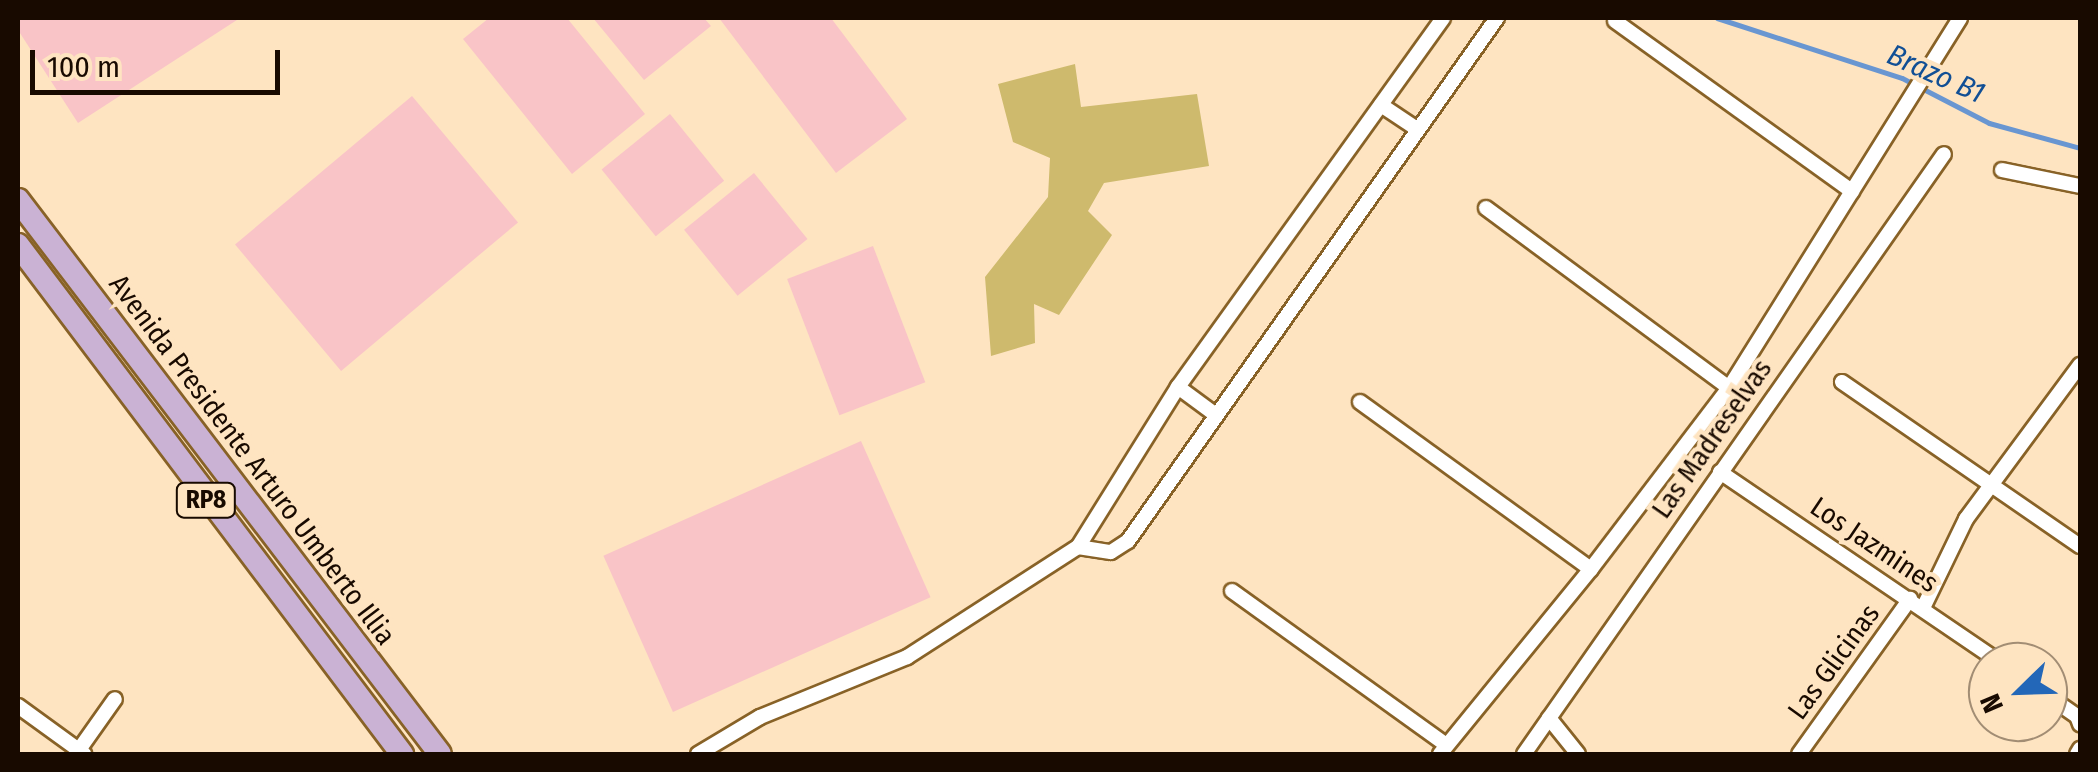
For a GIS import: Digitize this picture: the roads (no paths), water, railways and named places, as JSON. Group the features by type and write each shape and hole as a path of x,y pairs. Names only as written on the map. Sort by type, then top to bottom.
{"main road":[{"name":"Avenida Presidente Arturo Umberto Illia","path":"18,200 440,754"},
{"name":"RP8","path":"18,245 402,754"}],"street":[{"path":"698,754 760,716 908,658 1078,547 1178,387 1443,18"},
{"path":"1078,547 1111,552 1128,540 1497,18"},
{"path":"1232,591 1443,750 1591,569 1730,388 1960,18"},
{"path":"1616,21 1852,191"},
{"path":"1380,105 1417,129"},
{"name":"Las Madreselvas","path":"1524,754 1944,154"},
{"path":"2002,170 2080,186"},
{"path":"1486,208 1730,388"},
{"name":"Las Glicinas","path":"1799,754 1916,603 1966,519 2080,364"},
{"path":"1842,382 2080,546"},
{"path":"1178,387 1216,414"},
{"path":"1360,402 1591,569"},
{"name":"Los Jazmines","path":"1720,472 1972,642"},
{"path":"18,706 80,753 115,699"},
{"path":"1549,718 1578,754"}],"waterway":[{"name":"Brazo B1","path":"1717,18 1902,78 1989,123 2080,148"}]}
